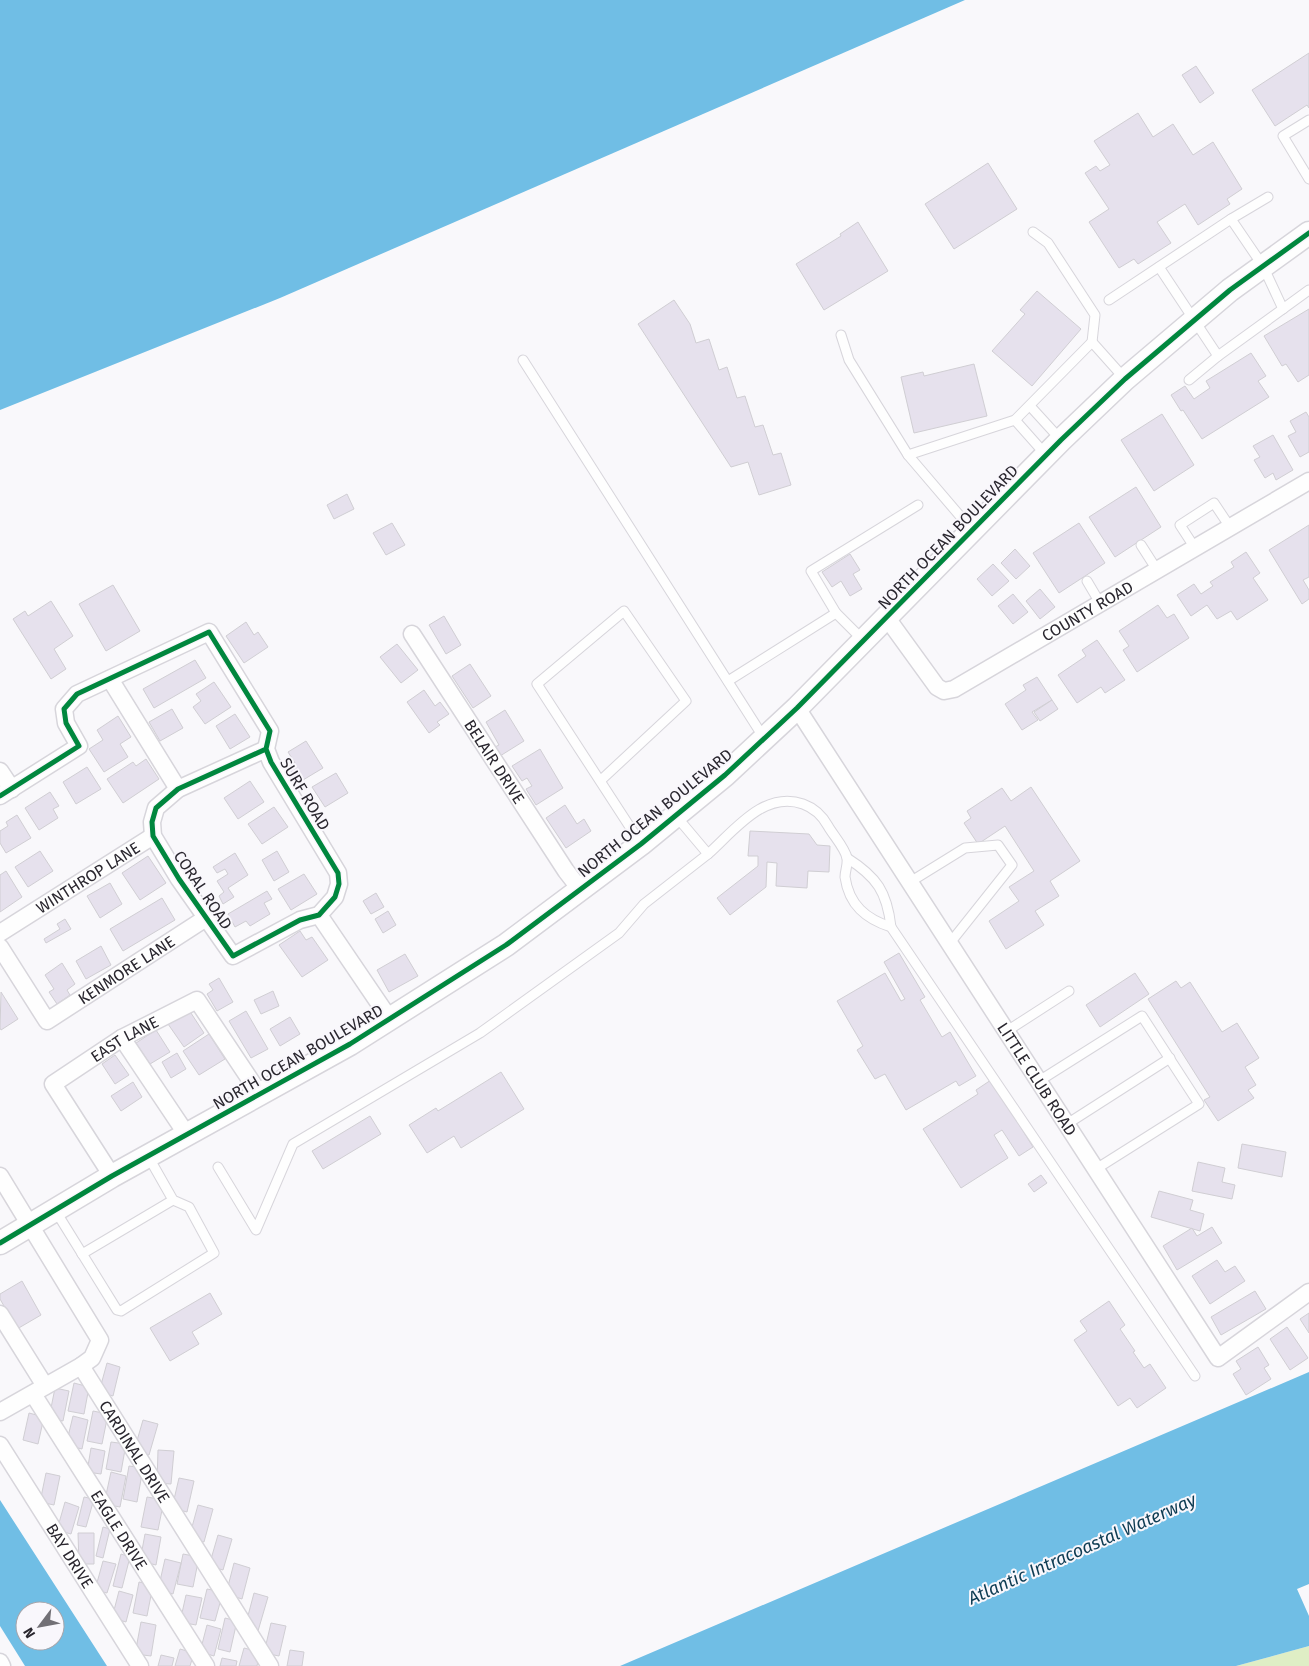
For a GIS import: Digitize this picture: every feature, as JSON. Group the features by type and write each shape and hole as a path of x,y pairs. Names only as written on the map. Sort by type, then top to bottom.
{"main road":[{"name":"NORTH OCEAN BOULEVARD","path":"0,1243 35,1232 55,1210 112,1176 261,1096 350,1044 506,944 641,844 725,775 797,708 1053,448 1125,379 1195,319 1263,266 1309,234"}],"street":[{"name":"COUNTY ROAD","path":"887,618 937,687 944,691 954,689 1309,481"},
{"name":"SURF ROAD","path":"110,679 209,632 270,731 266,749 271,762 338,873 339,884 335,896 319,915"},
{"name":"BELAIR DRIVE","path":"412,634 566,871 580,889"},
{"path":"0,772 6,793 79,746 66,724 64,709 77,694 110,679 178,789"},
{"name":"LITTLE CLUB ROAD","path":"797,708 1218,1358 1309,1292"},
{"name":"WINTHROP LANE","path":"0,933 153,836 152,822 156,808 178,789 266,749"},
{"name":"CORAL ROAD","path":"153,836 233,956 300,920 319,915"},
{"path":"319,915 389,1018"},
{"name":"KENMORE LANE","path":"0,947 47,1021 206,918"},
{"name":"EAST LANE","path":"112,1176 53,1084 122,1038 197,1000 261,1096"},
{"path":"122,1038 187,1135"},
{"path":"0,1176 100,1340 92,1358 81,1366 0,1412"},
{"name":"EAGLE DRIVE","path":"0,1314 39,1390 206,1666"},
{"name":"CARDINAL DRIVE","path":"81,1366 270,1666"},
{"name":"BAY DRIVE","path":"0,1445 140,1666"},
{"path":"0,1662 2,1666"}],"lane":[{"path":"1309,120 1283,136 1309,180"},
{"path":"1109,300 1268,197"},
{"path":"1231,220 1263,266 1283,309"},
{"path":"908,455 1015,420 1092,342 1095,315 1048,243 1032,232"},
{"path":"1159,267 1218,356"},
{"path":"1189,380 1218,356 1309,290"},
{"path":"841,335 849,360 908,455 972,530"},
{"path":"1092,342 1125,379"},
{"path":"522,360 764,738"},
{"path":"1030,406 1053,448"},
{"path":"1015,420 1053,448"},
{"path":"1195,548 1180,525 1214,503 1230,527"},
{"path":"864,641 836,613 811,571 918,505"},
{"path":"1141,545 1157,570"},
{"path":"1087,581 1100,603"},
{"path":"600,781 686,701 624,611 537,684 600,781 641,844"},
{"path":"728,681 836,613"},
{"path":"218,1167 256,1230 293,1144 480,1033 619,933 644,904 708,854 763,806 778,801 795,801 810,807 823,817 847,858 866,869 880,886 888,906 890,927 1195,1376"},
{"path":"676,816 708,854"},
{"path":"910,882 965,848 998,844 1012,865 950,943"},
{"path":"847,858 845,876 849,894 859,910 873,921 890,927"},
{"path":"1007,1031 1069,991"},
{"path":"1039,1081 1142,1016 1170,1058 1199,1104 1096,1169"},
{"path":"1067,1124 1170,1058"},
{"path":"55,1210 116,1310 121,1311 214,1253 189,1207 173,1200 148,1156"},
{"path":"82,1254 173,1200"}],"green space":[{"path":"1309,1646 1309,1666 1236,1666"}],"water":[{"path":"0,0 965,0 280,298 0,410"},
{"name":"Atlantic Intracoastal Waterway","path":"1309,1372 1309,1584 1297,1589 1309,1616 1309,1646 1236,1666 620,1666"},
{"path":"0,1500 107,1666 25,1666 16,1651 65,1651 65,1601 15,1601 15,1650 0,1626"}],"building":[{"path":"1309,53 1309,108 1307,105 1275,126 1252,90"},
{"path":"1196,66 1214,93 1200,103 1182,75"},
{"path":"1138,113 1153,137 1173,124 1193,155 1213,142 1242,189 1227,199 1230,204 1198,225 1185,204 1157,222 1171,243 1138,264 1134,259 1119,268 1089,222 1109,209 1085,173 1096,166 1100,171 1110,165 1094,141"},
{"path":"988,163 1017,209 954,249 925,204"},
{"path":"858,222 888,271 824,310 796,264 841,236 840,234"},
{"path":"1037,291 1081,329 1032,386 992,351 1025,314 1020,310"},
{"path":"674,300 690,324 696,343 709,339 719,370 727,367 737,398 745,396 755,427 763,425 773,455 781,453 791,485 759,495 748,462 731,467 638,324"},
{"path":"1309,309 1309,375 1298,382 1286,364 1282,366 1264,336"},
{"path":"1251,353 1266,376 1258,381 1269,397 1202,439 1171,395 1185,386 1194,399 1210,388 1206,381"},
{"path":"974,364 987,416 914,433 901,377 923,372 924,376"},
{"path":"1306,412 1309,417 1309,452 1300,457 1288,436 1296,432 1290,421"},
{"path":"1162,414 1194,465 1154,491 1121,440"},
{"path":"1273,435 1293,470 1276,480 1273,473 1265,478 1254,460 1260,457 1253,446"},
{"path":"1136,487 1161,527 1115,557 1089,517"},
{"path":"347,494 354,509 334,519 327,505"},
{"path":"392,523 405,545 386,555 373,533"},
{"path":"1079,523 1105,563 1059,593 1033,553"},
{"path":"1309,525 1309,577 1303,580 1309,590 1309,599 1302,604 1269,550"},
{"path":"1015,549 1030,566 1016,579 1001,563"},
{"path":"1246,552 1260,573 1253,578 1268,600 1237,620 1231,611 1217,619 1207,605 1191,616 1177,595 1194,584 1201,594 1213,586 1210,582 1234,567 1231,562"},
{"path":"850,554 860,570 853,574 862,589 850,596 841,581 832,587 822,572"},
{"path":"993,564 1009,581 992,596 977,579"},
{"path":"113,585 140,631 106,651 79,604"},
{"path":"1040,589 1055,607 1040,619 1026,601"},
{"path":"1013,594 1028,612 1013,624 998,606"},
{"path":"51,601 73,636 54,649 66,669 51,679 13,619 25,611 28,616"},
{"path":"1158,605 1167,618 1174,614 1189,638 1137,672 1123,650 1129,646 1119,631"},
{"path":"444,616 461,645 446,654 429,625"},
{"path":"246,622 254,635 258,632 268,647 244,663 226,636"},
{"path":"1097,640 1125,680 1105,693 1101,687 1077,703 1058,675 1086,656 1082,650"},
{"path":"397,644 418,670 401,683 380,657"},
{"path":"195,660 206,678 154,708 143,689"},
{"path":"470,664 491,696 473,708 452,676"},
{"path":"1037,677 1052,700 1032,712 1038,720 1022,730 1005,704 1026,690 1023,685"},
{"path":"214,682 231,707 205,724 193,707 201,701 196,694"},
{"path":"424,690 435,706 440,702 449,714 437,722 440,725 429,733 407,702"},
{"path":"1052,700 1058,709 1040,721 1034,712"},
{"path":"172,709 183,728 160,741 149,722"},
{"path":"505,710 524,741 500,756 495,747 499,745 486,722"},
{"path":"235,714 250,737 230,749 216,726"},
{"path":"118,716 131,737 120,744 128,757 104,772 89,749 103,740 97,730"},
{"path":"306,741 323,768 298,783 288,766 295,763 288,752"},
{"path":"540,749 563,788 536,805 526,789 532,786 527,778 522,781 512,766"},
{"path":"146,759 159,779 123,803 107,779 133,762 136,766"},
{"path":"87,767 101,789 76,804 63,782"},
{"path":"336,773 348,793 325,807 312,787"},
{"path":"250,781 264,802 238,819 224,798"},
{"path":"1031,787 1080,861 1050,881 1059,896 1035,911 1044,925 1006,949 989,921 1019,901 1009,887 1034,871 1005,826 978,844 964,823 971,818 967,811 1002,788 1011,801"},
{"path":"50,792 59,806 53,809 58,818 39,830 25,808"},
{"path":"565,805 577,824 584,819 591,831 566,848 546,818"},
{"path":"274,807 288,827 262,844 248,824"},
{"path":"17,815 31,838 6,853 0,843 0,831 8,826 6,822"},
{"path":"750,831 809,834 817,845 830,846 829,872 808,871 807,888 776,886 777,863 767,862 766,887 730,915 717,898 758,866 758,856 748,856"},
{"path":"40,851 53,871 28,887 15,867"},
{"path":"277,851 289,872 274,881 262,860"},
{"path":"235,853 248,875 228,888 234,897 223,904 219,896 224,892 217,881 228,874 225,869 217,873 213,867"},
{"path":"148,856 166,883 140,900 122,873"},
{"path":"6,871 22,897 0,912 0,875"},
{"path":"304,874 317,894 291,910 278,889"},
{"path":"110,883 122,904 100,918 87,896"},
{"path":"267,891 272,899 264,903 270,914 250,926 246,921 235,927 228,914"},
{"path":"376,893 384,907 371,914 363,901"},
{"path":"162,898 175,920 123,951 110,929"},
{"path":"388,911 396,925 383,933 375,919"},
{"path":"65,919 71,929 46,943 44,939 60,929 57,924"},
{"path":"300,931 306,940 312,937 328,960 302,977 279,945"},
{"path":"101,946 111,965 86,979 76,961"},
{"path":"899,953 925,997 920,1000 942,1037 950,1032 976,1076 959,1086 956,1081 906,1110 885,1074 875,1079 857,1050 863,1046 837,1001 885,973 901,1001 905,999 884,962"},
{"path":"405,954 418,976 389,992 377,970"},
{"path":"62,963 75,984 67,990 70,995 57,1004 49,992 54,989 45,975"},
{"path":"1135,973 1149,994 1100,1027 1086,1005"},
{"path":"219,978 233,1002 217,1011 207,994 213,990 209,984"},
{"path":"1176,981 1181,988 1190,982 1222,1032 1237,1023 1259,1058 1245,1067 1256,1085 1248,1090 1254,1098 1218,1121 1204,1100 1210,1097 1148,999"},
{"path":"273,991 279,1006 261,1014 254,1000"},
{"path":"1,992 18,1019 1,1030 0,1028"},
{"path":"189,1010 204,1033 184,1047 168,1024"},
{"path":"246,1011 268,1049 251,1058 229,1021"},
{"path":"290,1017 300,1034 280,1046 270,1029"},
{"path":"156,1030 170,1052 150,1064 136,1043"},
{"path":"209,1034 225,1059 199,1075 183,1051"},
{"path":"177,1053 186,1069 171,1078 162,1062"},
{"path":"115,1055 129,1075 115,1084 102,1064"},
{"path":"501,1072 524,1109 461,1148 454,1136 427,1153 409,1125 436,1108 438,1111"},
{"path":"991,1080 1033,1147 1019,1156 1002,1130 994,1135 1008,1158 961,1188 923,1129 978,1094 976,1090"},
{"path":"133,1082 142,1097 121,1111 111,1096"},
{"path":"370,1116 381,1134 323,1169 312,1151"},
{"path":"1242,1144 1286,1152 1282,1177 1238,1168"},
{"path":"1198,1162 1225,1168 1222,1182 1235,1185 1232,1199 1192,1191"},
{"path":"1041,1175 1047,1183 1034,1192 1028,1184"},
{"path":"1159,1191 1193,1200 1190,1210 1204,1214 1200,1231 1151,1217"},
{"path":"1212,1227 1222,1243 1177,1270 1163,1246 1192,1228 1197,1236"},
{"path":"1217,1260 1225,1272 1235,1266 1245,1281 1210,1304 1192,1276"},
{"path":"22,1281 41,1315 17,1329 0,1299 0,1294"},
{"path":"1255,1291 1266,1309 1221,1335 1211,1317"},
{"path":"210,1293 222,1314 192,1332 199,1344 170,1361 150,1328"},
{"path":"1109,1301 1125,1325 1120,1329 1135,1351 1133,1352 1144,1368 1150,1364 1166,1388 1137,1408 1130,1398 1118,1406 1074,1340 1087,1331 1080,1321"},
{"path":"1309,1313 1309,1333 1300,1319"},
{"path":"1287,1327 1308,1358 1290,1370 1270,1339"},
{"path":"1258,1347 1269,1365 1264,1368 1271,1379 1246,1395 1233,1374 1241,1369 1236,1361"},
{"path":"107,1363 120,1367 113,1396 99,1392"},
{"path":"74,1383 89,1387 84,1414 68,1411"},
{"path":"55,1388 69,1391 63,1421 49,1418"},
{"path":"93,1411 108,1414 102,1444 87,1441"},
{"path":"29,1413 44,1417 38,1444 23,1440"},
{"path":"73,1416 88,1420 82,1449 66,1445"},
{"path":"143,1420 158,1424 149,1455 134,1451"},
{"path":"111,1442 126,1444 121,1472 106,1469"},
{"path":"91,1448 105,1451 101,1474 87,1472"},
{"path":"158,1450 174,1451 171,1484 157,1483"},
{"path":"129,1466 143,1468 137,1502 123,1499"},
{"path":"111,1472 126,1476 120,1507 104,1504"},
{"path":"46,1473 60,1476 54,1505 40,1502"},
{"path":"179,1478 194,1481 187,1512 172,1508"},
{"path":"84,1497 94,1499 86,1527 77,1525"},
{"path":"147,1497 164,1500 158,1530 141,1527"},
{"path":"65,1502 79,1507 71,1534 57,1530"},
{"path":"198,1505 213,1509 204,1542 189,1538"},
{"path":"103,1527 110,1529 103,1558 96,1556"},
{"path":"78,1533 94,1533 94,1564 79,1564"},
{"path":"145,1534 161,1537 156,1565 140,1561"},
{"path":"218,1535 232,1539 223,1570 209,1566"},
{"path":"121,1554 130,1557 122,1588 113,1586"},
{"path":"183,1554 199,1557 193,1587 177,1584"},
{"path":"165,1559 181,1563 173,1594 158,1590"},
{"path":"103,1561 116,1564 107,1593 95,1590"},
{"path":"234,1563 250,1568 242,1599 226,1594"},
{"path":"139,1582 153,1585 147,1616 133,1613"},
{"path":"207,1589 223,1592 215,1621 200,1618"},
{"path":"119,1591 133,1595 126,1622 112,1618"},
{"path":"254,1593 268,1597 258,1631 245,1627"},
{"path":"186,1595 202,1598 196,1625 180,1622"},
{"path":"225,1618 237,1621 230,1652 218,1649"},
{"path":"141,1622 156,1625 151,1656 135,1654"},
{"path":"271,1623 286,1626 279,1656 264,1653"},
{"path":"207,1625 221,1629 214,1656 200,1652"},
{"path":"244,1648 260,1652 257,1666 239,1666"},
{"path":"180,1649 194,1653 190,1666 175,1666"},
{"path":"290,1650 304,1652 302,1666 287,1666"},
{"path":"161,1655 174,1658 172,1666 158,1666"},
{"path":"222,1658 237,1661 236,1666 220,1666"}],"cycle path":[{"path":"0,1243 112,1176 350,1044 506,945 641,844 725,775 797,708 1061,440 1125,379 1230,290 1309,233"},
{"path":"0,796 79,746 66,723 64,709 77,694 209,632 270,731 266,749 271,762 338,873 339,884 335,897 319,915 300,920 233,956 179,879 153,836 152,822 156,808 178,789 266,749"}]}
